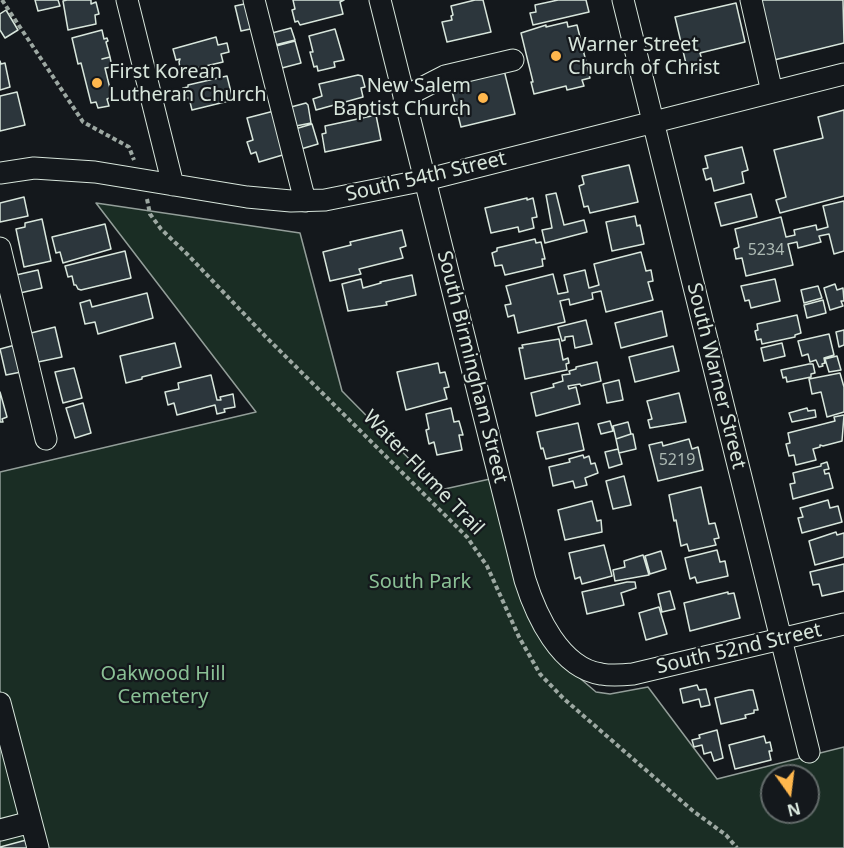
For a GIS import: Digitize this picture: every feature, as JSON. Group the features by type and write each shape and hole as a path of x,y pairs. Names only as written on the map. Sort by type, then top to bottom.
{"street":[{"path":"127,0 173,185"},
{"path":"254,0 305,201"},
{"name":"South Birmingham Street","path":"380,0 525,580 536,611 552,637 575,663 599,674 633,674"},
{"name":"South Warner Street","path":"623,0 808,752"},
{"path":"751,0 772,92"},
{"path":"404,97 445,76 513,60"},
{"name":"South 54th Street","path":"0,172 34,168 85,171 247,197 325,200 425,180 844,74"},
{"path":"0,248 46,439"},
{"name":"South 52nd Street","path":"633,674 844,624"},
{"path":"1,710 38,848"},
{"path":"0,830 31,822"}],"path":[{"path":"2,0 82,122 129,147 132,154"},
{"name":"Water Flume Trail","path":"148,204 150,214 161,229 467,537 487,566 519,637 540,674 563,698 693,812 726,836 736,848"}],"green space":[{"path":"96,203 300,233 342,391 440,490 490,479 522,603 539,634 561,662 596,692 610,694 648,687 717,779 760,768 760,824 820,824 820,764 777,764 844,747 844,848 0,848 0,472 256,412"}],"building":[{"path":"35,0 58,0 60,6 38,11"},
{"path":"91,0 91,4 96,2 99,14 95,15 96,24 68,30 63,1"},
{"path":"293,0 344,0 340,2 343,14 300,25 298,21 295,22 292,10 295,9"},
{"path":"483,0 491,32 447,42 442,22 452,20 451,6"},
{"path":"558,0 586,0 589,12 533,25 530,13 536,12 535,5"},
{"path":"759,0 843,0 844,43 774,60"},
{"path":"249,3 255,28 241,31 235,6"},
{"path":"736,3 745,42 700,53 704,68 688,72 675,17"},
{"path":"6,10 18,30 5,38 0,30 0,14"},
{"name":"Warner Street Church of Christ","path":"567,22 568,27 577,25 590,78 582,80 584,86 567,90 566,86 534,94 521,33 546,25 546,27"},
{"path":"291,28 295,40 275,45 272,33"},
{"path":"335,29 344,60 334,62 335,67 318,71 317,66 314,67 310,52 313,52 309,36"},
{"name":"First Korean Lutheran Church","path":"102,30 104,39 107,38 108,41 106,42 112,67 105,68 112,97 107,99 109,106 98,108 96,102 91,103 72,38"},
{"path":"216,37 218,45 227,43 229,52 221,54 223,62 184,71 180,68 180,59 176,60 173,49"},
{"path":"295,41 301,63 282,68 276,46"},
{"path":"0,61 1,64 5,63 10,87 0,90"},
{"name":"New Salem Baptist Church","path":"504,70 515,114 461,127 450,83"},
{"path":"227,76 233,100 192,110 183,88"},
{"path":"362,76 365,87 361,88 363,97 316,110 313,99 322,96 319,84"},
{"path":"17,92 25,125 0,131 0,96"},
{"path":"306,103 311,123 296,126 291,107"},
{"path":"844,110 844,196 780,213 776,200 786,197 774,150 823,138 818,117"},
{"path":"274,111 286,154 259,162 256,152 251,154 247,142 253,140 247,118"},
{"path":"376,115 381,140 325,152 322,134 326,133 325,126"},
{"path":"312,124 318,144 301,149 295,129"},
{"path":"742,147 748,170 742,172 744,183 714,191 711,178 706,180 703,169 708,168 705,156"},
{"path":"629,165 638,202 590,213 588,206 584,207 579,186 584,184 582,176"},
{"path":"556,193 564,225 584,220 587,232 545,243 542,230 552,228 546,195"},
{"path":"751,194 757,217 721,226 715,203"},
{"path":"24,197 28,216 0,222 0,203"},
{"path":"527,198 527,200 533,198 537,217 532,218 534,228 519,232 518,227 491,233 485,208"},
{"path":"844,201 844,251 834,254 829,234 819,236 821,242 798,248 797,242 788,244 793,265 746,276 742,258 736,259 734,249 739,247 735,229 781,217 786,237 795,235 794,230 816,225 817,230 828,227 823,206"},
{"path":"635,216 637,226 640,225 644,244 612,251 606,222"},
{"path":"42,219 51,261 24,267 16,229 25,227 25,223"},
{"path":"105,224 111,249 63,263 60,252 56,253 52,237"},
{"path":"402,230 406,246 400,248 403,258 359,269 361,274 330,281 323,252 351,245 350,242"},
{"path":"535,239 536,243 541,242 545,259 542,259 543,266 505,275 502,265 495,266 492,253 497,251 497,248"},
{"path":"125,251 131,278 81,290 74,285 72,276 68,277 65,266"},
{"path":"641,252 646,271 651,270 653,281 648,282 653,300 606,312 601,291 592,293 593,299 570,305 569,299 560,301 565,322 518,333 514,315 508,317 505,305 511,304 506,286 553,274 558,294 568,292 564,275 585,270 589,288 599,285 594,264"},
{"path":"38,270 42,288 20,293 16,275"},
{"path":"412,275 416,295 386,302 387,305 348,311 342,284 361,279 363,288"},
{"path":"775,279 780,301 751,308 749,300 745,301 741,286"},
{"path":"835,284 837,290 843,288 844,301 841,301 843,306 830,310 824,288"},
{"path":"818,286 822,298 804,303 801,290"},
{"path":"147,293 153,318 98,334 95,322 85,324 80,303 90,300 92,307"},
{"path":"823,300 826,313 807,318 804,305"},
{"path":"662,311 667,336 621,348 615,323"},
{"path":"797,315 801,333 795,337 762,344 761,339 757,340 755,331 758,330 757,324"},
{"path":"586,320 592,344 575,348 573,336 565,337 562,341 558,327"},
{"path":"55,327 62,357 38,362 31,333"},
{"path":"844,330 844,345 839,347 836,332"},
{"path":"829,334 834,355 824,358 823,366 819,367 816,360 810,362 808,354 802,356 798,341"},
{"path":"559,339 563,360 568,358 567,370 525,379 519,348 523,348 522,345"},
{"path":"175,343 181,367 126,383 120,356"},
{"path":"782,343 785,356 764,361 761,348"},
{"path":"15,345 21,372 6,375 0,349"},
{"path":"673,346 679,371 635,382 629,357"},
{"path":"837,356 841,370 829,372 825,359"},
{"path":"597,362 601,381 581,386 580,384 568,386 569,389 576,387 580,404 536,416 531,393 554,387 553,384 563,381 562,375 570,374 569,371 576,367"},
{"path":"438,363 440,373 445,372 449,387 444,388 447,399 406,410 397,372"},
{"path":"813,364 815,373 811,374 811,377 787,382 786,377 783,378 781,370"},
{"path":"74,368 82,398 63,403 55,372"},
{"path":"840,373 844,387 844,412 827,417 821,392 812,394 809,379"},
{"path":"211,375 217,400 233,394 235,407 224,409 225,412 217,414 215,405 177,415 174,403 168,405 165,392 179,389 178,383"},
{"path":"619,380 623,400 607,403 603,384"},
{"path":"0,392 7,417 2,419 3,422 0,422"},
{"path":"679,393 686,422 650,428 648,420 652,419 647,401"},
{"path":"83,403 91,433 75,438 66,408"},
{"path":"451,408 454,422 459,421 463,435 459,435 462,450 437,455 434,442 429,444 426,414"},
{"path":"807,408 808,411 815,410 816,417 792,422 789,413"},
{"path":"844,415 842,441 820,445 813,449 816,460 796,465 794,455 789,456 786,444 790,443 788,433 835,421 834,417"},
{"path":"610,421 613,431 601,434 598,424"},
{"path":"628,422 631,434 616,439 613,426"},
{"path":"578,423 584,450 546,459 537,432"},
{"path":"633,434 636,449 619,453 616,439"},
{"path":"689,439 692,449 698,447 703,470 658,481 649,445 662,442 663,446"},
{"path":"618,449 622,464 609,468 605,452"},
{"path":"583,455 584,458 589,456 591,464 595,463 598,473 585,478 587,485 575,488 573,481 553,486 549,467 570,462 569,459"},
{"path":"827,462 829,469 824,470 825,474 829,473 833,488 793,499 790,484 795,483 793,473 821,466"},
{"path":"624,476 631,505 613,509 606,481"},
{"path":"701,487 709,524 715,523 719,538 714,539 716,545 689,551 687,544 681,546 669,495"},
{"path":"828,500 830,508 838,506 842,522 802,533 798,518 803,517 800,508"},
{"path":"592,501 597,521 601,520 602,532 565,540 558,510"},
{"path":"836,532 837,535 844,533 844,557 815,565 809,541"},
{"path":"604,545 612,576 582,584 580,577 575,579 569,553"},
{"path":"717,550 720,562 725,561 728,576 697,583 695,577 690,579 685,558"},
{"path":"661,551 666,569 650,574 645,556"},
{"path":"643,555 649,575 615,581 613,570 625,567 624,561"},
{"path":"844,564 844,591 822,596 819,584 813,585 810,572"},
{"path":"635,582 636,588 621,593 624,605 587,614 582,592"},
{"path":"670,591 675,609 662,612 658,594"},
{"path":"728,592 728,594 734,593 740,618 690,631 684,603"},
{"path":"659,607 667,634 646,640 639,613"},
{"path":"697,685 699,690 706,689 710,705 701,707 699,699 683,703 680,689"},
{"path":"753,690 758,710 745,715 746,718 721,724 715,698"},
{"path":"717,730 723,758 714,761 711,752 704,754 702,745 694,747 692,740 700,738 699,735"},
{"path":"764,736 766,743 770,742 771,760 735,769 729,745"},
{"path":"30,839 32,848 0,848 0,847"}],"place":[{"name":"Warner Street Church of Christ","path":"556,56"},
{"name":"First Korean Lutheran Church","path":"97,83"},
{"name":"New Salem Baptist Church","path":"483,98"}],"park label":[{"name":"South Park","path":"420,582"},
{"name":"Oakwood Hill Cemetery","path":"163,686"}]}
